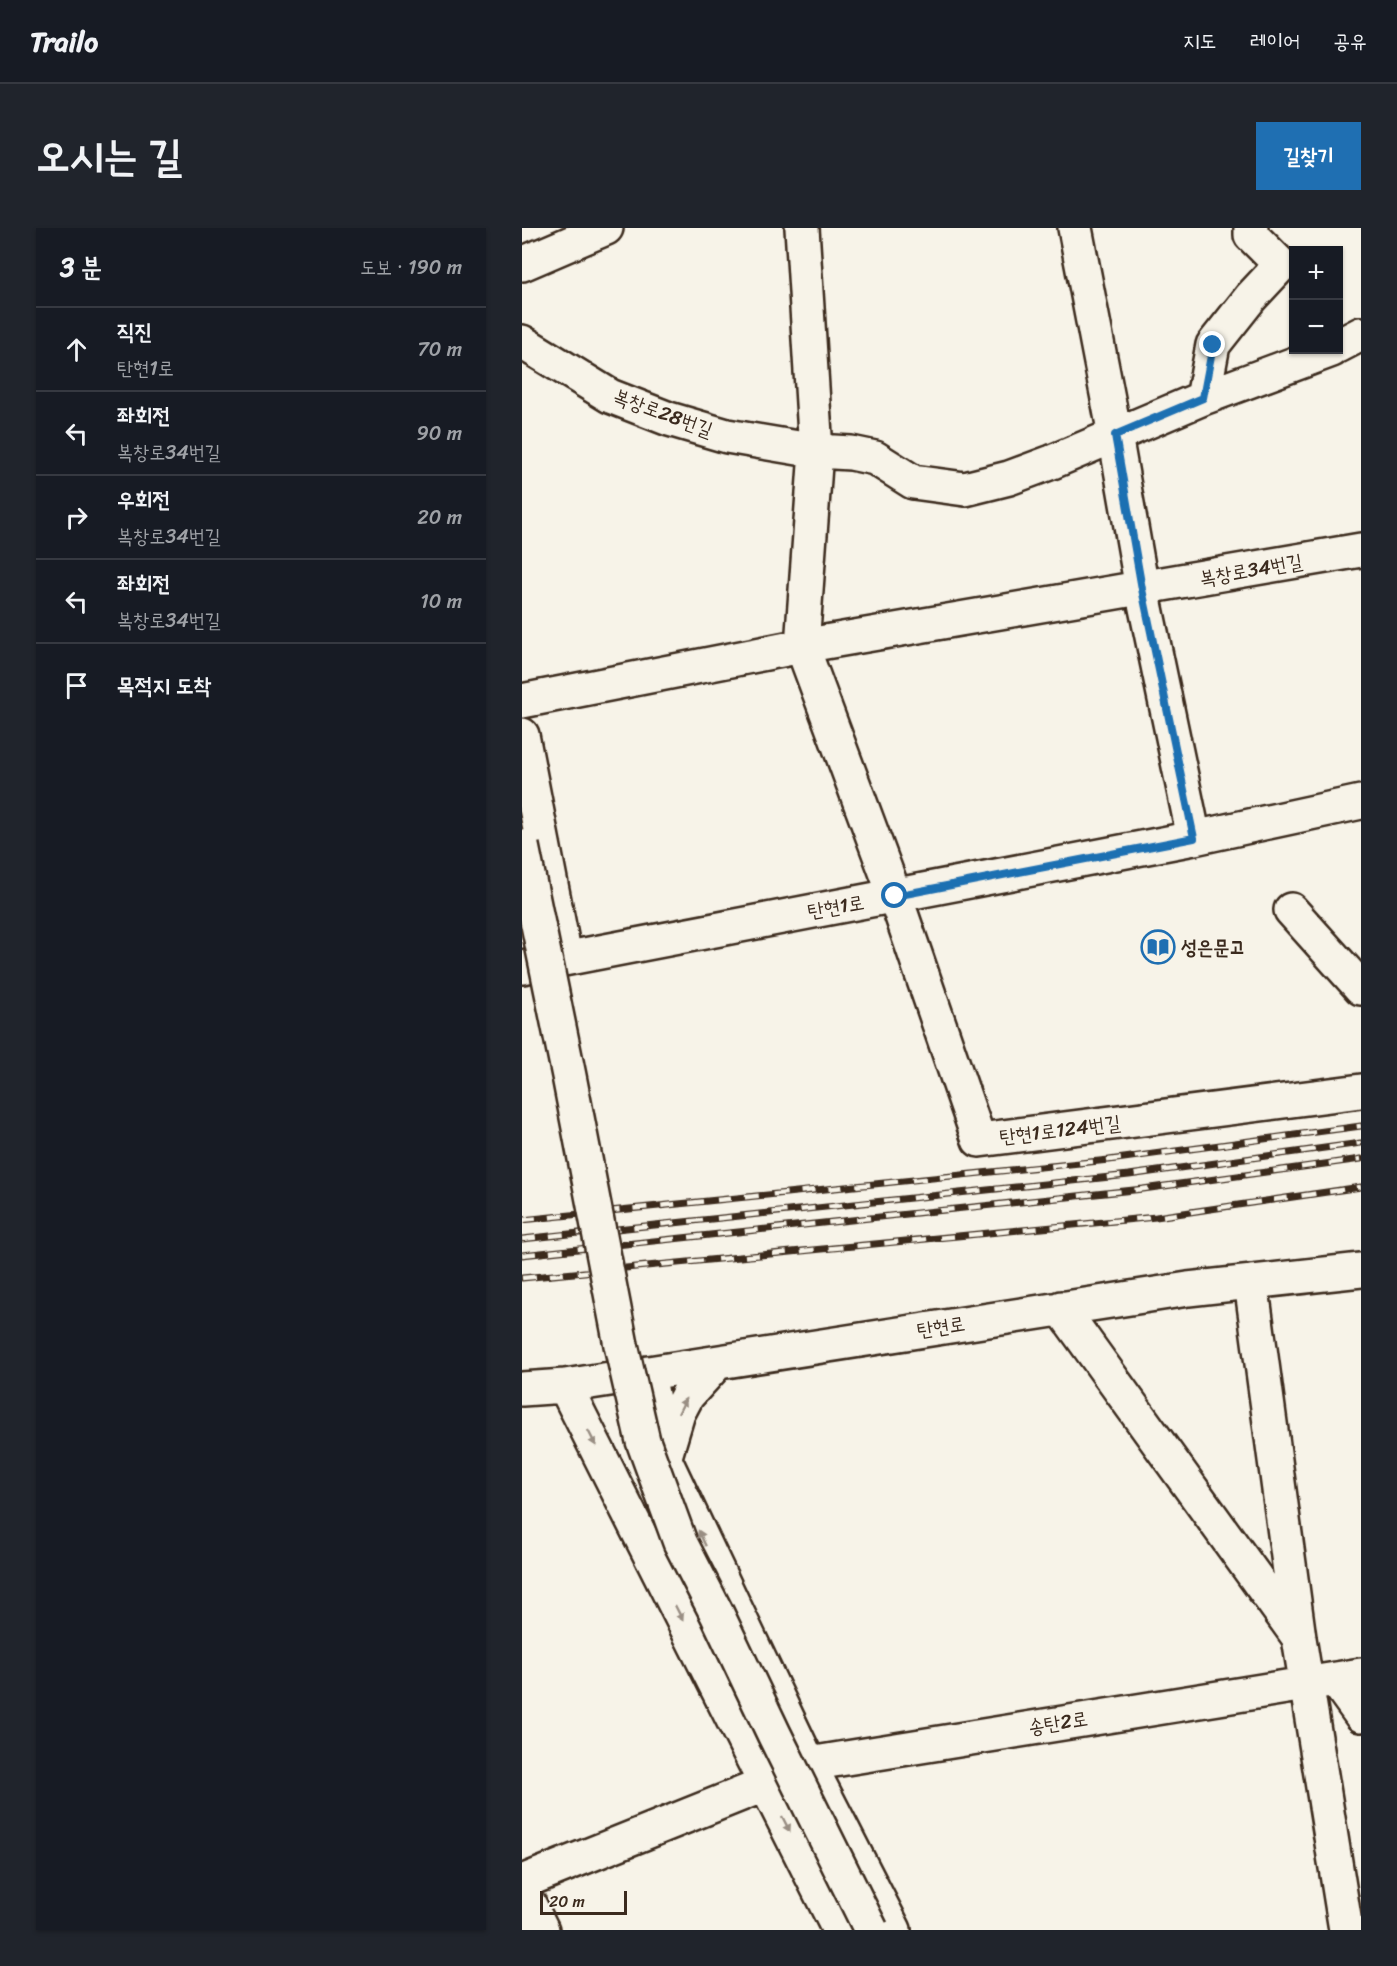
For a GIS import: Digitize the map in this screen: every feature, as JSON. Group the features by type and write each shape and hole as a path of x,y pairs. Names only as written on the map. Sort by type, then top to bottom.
{"street":[{"path":"522,264 606,228"},
{"path":"802,228 816,451 802,646 895,896"},
{"path":"1074,228 1115,435 1142,589 1194,838"},
{"path":"1203,398 1213,345 1251,297 1281,265 1251,235 1251,228"},
{"path":"1343,343 1361,334"},
{"name":"복창로28번길","path":"522,342 610,396 669,419 728,436 816,451 851,453 875,458 913,482 964,489 1010,478 1115,435"},
{"path":"1115,435 1203,398 1321,354"},
{"name":"복창로34번길","path":"802,646 1361,550"},
{"path":"522,701 802,646"},
{"path":"522,735 565,957"},
{"name":"탄현1로","path":"522,967 1194,838 1361,802"},
{"path":"522,846 619,1333 643,1441 680,1542 871,1930"},
{"name":"탄현1로124번길","path":"895,896 980,1140 1361,1091"},
{"path":"1291,910 1361,988"},
{"name":"탄현로","path":"522,1389 565,1386 1061,1308 1251,1282 1361,1270"},
{"path":"1251,1282 1299,1638"},
{"path":"1061,1308 1299,1638 1335,1679 1361,1715"},
{"path":"664,1458 678,1413 687,1396 717,1363"},
{"path":"648,1373 664,1458 809,1764 894,1930"},
{"path":"565,1386 839,1930"},
{"path":"1335,1679 1346,1930"},
{"name":"송탄2로","path":"809,1764 1335,1679"},
{"path":"522,1882 766,1784"},
{"path":"522,1890 542,1930"}],"railway":[{"path":"522,1220 1109,1160 1361,1126"},
{"path":"522,1239 1129,1175 1361,1143"},
{"path":"522,1255 1143,1189 1361,1159"},
{"path":"522,1278 1156,1217 1361,1187"}],"place":[{"name":"성은문고","path":"1158,947"}],"route":[{"path":"895,896 1194,838 1142,589 1115,435 1203,398 1213,345"}]}
